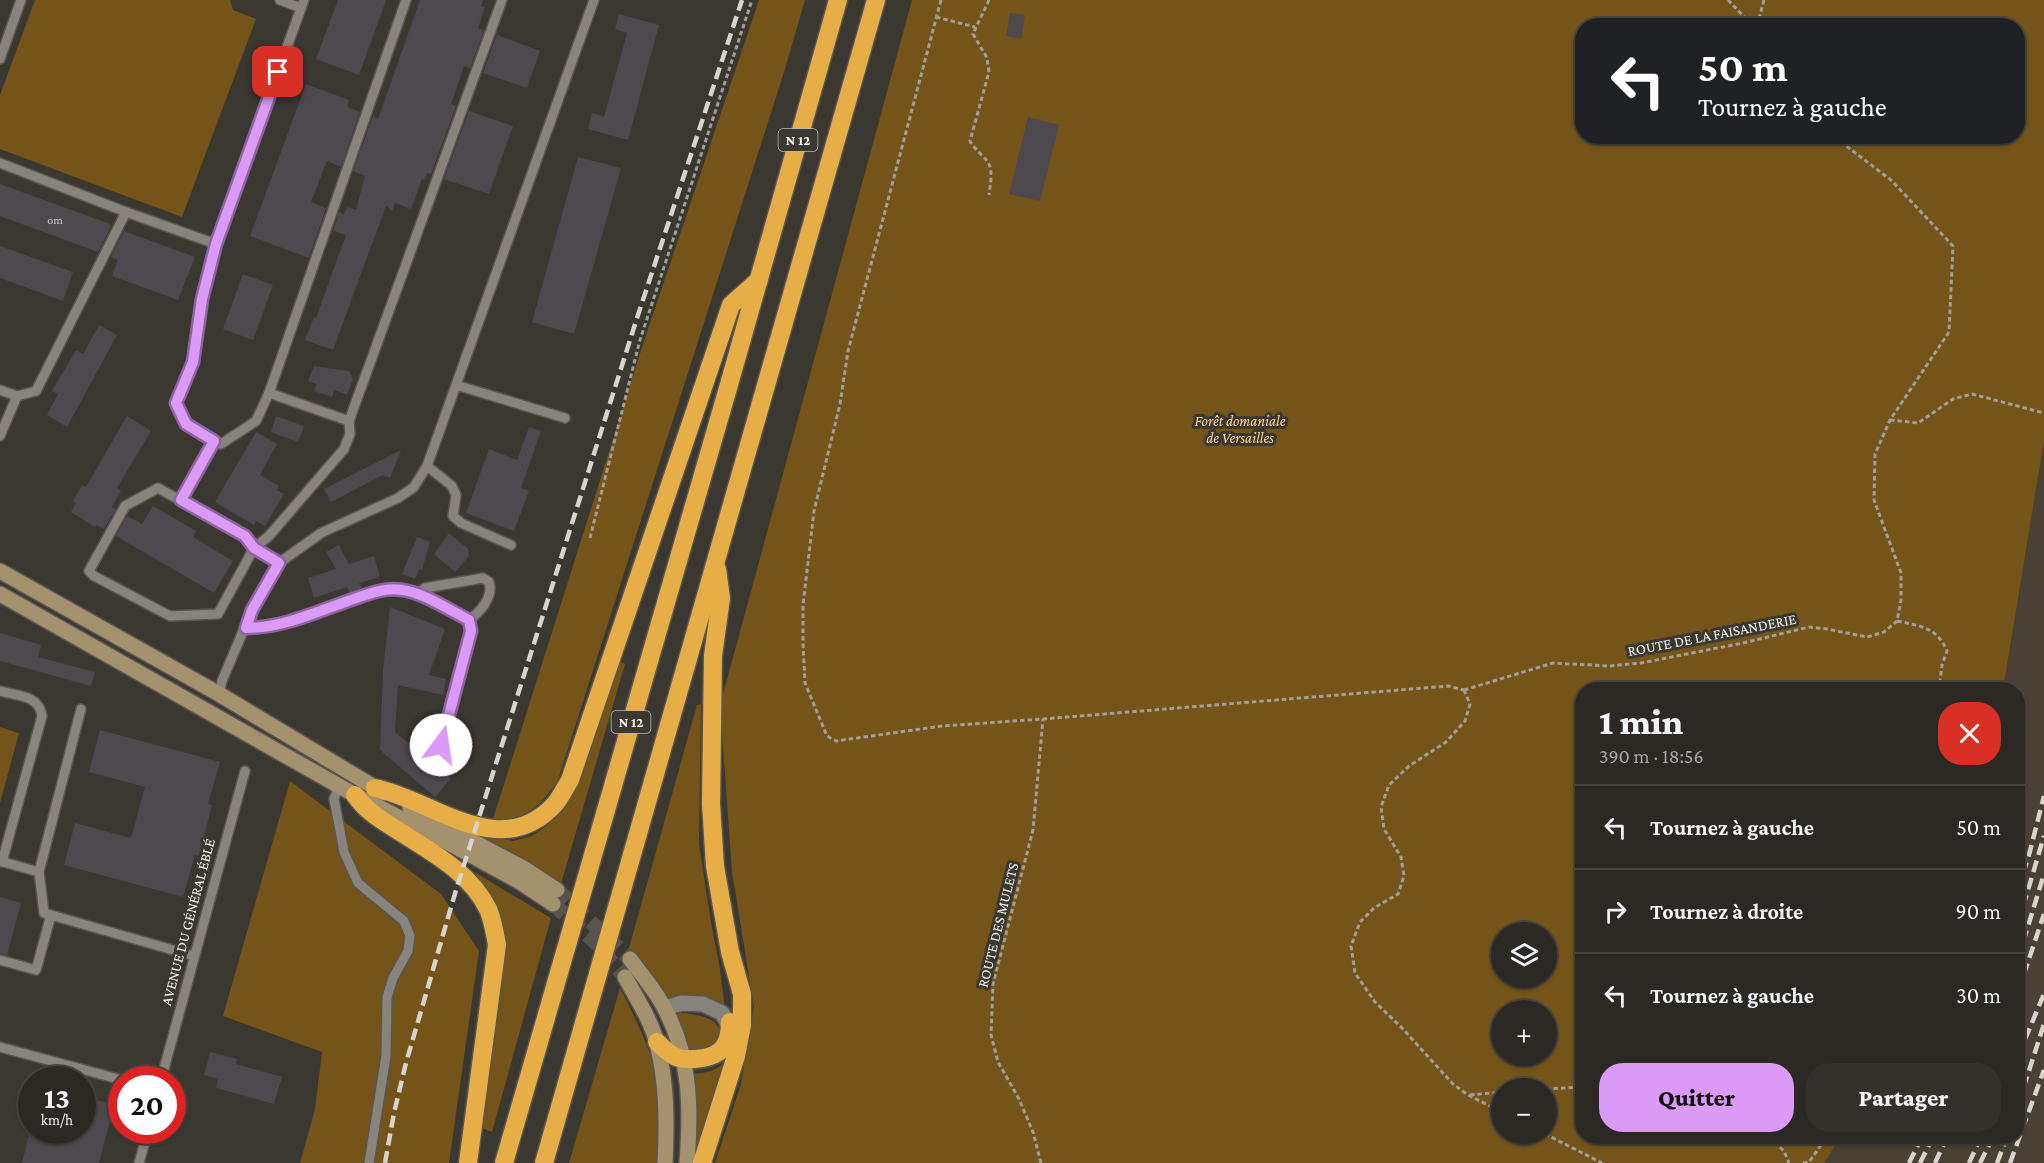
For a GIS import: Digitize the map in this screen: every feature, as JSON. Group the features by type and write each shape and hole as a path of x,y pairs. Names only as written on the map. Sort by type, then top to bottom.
{"highway":[{"name":"N 12","path":"504,1163 838,0"},
{"name":"N 12","path":"544,1163 876,0"},
{"path":"375,788 394,792 464,823 500,830 516,828 537,820 556,803 570,780 731,305 759,280"},
{"path":"702,1163 736,1056 742,1025 742,994 730,952 715,866 711,804 713,656 721,598 716,562"},
{"path":"347,790 364,809 436,855 467,879 480,895 493,925 497,945 468,1163"},
{"path":"657,1042 675,1057 685,1059 705,1058 717,1054 727,1042 730,1027 730,952"}],"main road":[{"path":"0,571 219,694 375,788 525,869 555,897 520,882 347,790 0,594"},
{"path":"630,959 665,1008 685,1059 690,1092 687,1163"},
{"path":"625,977 657,1042 665,1092 667,1128 665,1163"}],"street":[{"path":"665,1008 682,1003 703,1004 722,1013 730,1027"}],"lane":[{"path":"0,58 21,0"},
{"path":"280,0 303,4 216,244 202,299 193,362 176,403 186,424 221,444 256,421 269,393 406,0"},
{"path":"279,563 254,548 245,536 158,488 125,506 89,571 94,576 170,616 218,614 254,548 269,536 344,449 351,434 349,421 502,0"},
{"path":"219,694 222,681 252,610 279,563 321,533 414,487 427,466 594,0"},
{"path":"0,164 216,244"},
{"path":"0,390 17,396 36,391 126,212"},
{"path":"456,385 565,418"},
{"path":"269,393 349,421"},
{"path":"0,436 17,396"},
{"path":"181,500 214,441"},
{"path":"427,466 452,486 456,495 453,516 461,524 511,545"},
{"path":"417,594 425,588 483,578 489,582 490,595 477,614 469,620"},
{"path":"246,628 265,628 295,620 377,591 402,590 417,594 469,620"},
{"path":"441,745 471,631 469,620"},
{"path":"0,691 35,700 41,708 42,716 1,861 39,872"},
{"path":"81,710 39,872 44,914 194,956"},
{"name":"AVENUE DU GÉNÉRAL ÉBLÉ","path":"165,1066 245,771"},
{"path":"347,790 334,799 344,852 358,883 404,921 410,936 408,951 393,978 387,997 386,1056 369,1163"},
{"path":"0,960 36,970 51,915"},
{"path":"0,1047 108,1076"},
{"path":"139,1163 144,1144"}],"path":[{"path":"590,538 640,340 752,0"},
{"path":"941,0 848,351 833,441 818,489 814,511 802,622 806,683 827,736 836,741 942,726 1448,686 1464,690 1470,704 1465,721 1446,742 1409,766 1389,785 1381,807 1384,829 1401,857 1404,876 1398,894 1374,908 1360,922 1351,946 1355,973 1375,1002 1453,1084 1468,1095 1491,1106"},
{"path":"989,0 975,27 974,34 987,58 989,72 970,141 975,150 989,164 991,180 989,195"},
{"path":"1728,0 1747,18"},
{"path":"1758,18 1764,0"},
{"path":"936,17 975,27"},
{"path":"1844,144 1891,180 1953,246 1949,332 1890,420 1875,454 1874,500 1901,573 1901,600 1897,621 1925,627 1942,639 1947,651 1939,682"},
{"path":"1890,420 1918,423 1953,399 1972,394 2044,413"},
{"name":"ROUTE DE LA FAISANDERIE","path":"1464,690 1553,663 1609,666 1641,663 1743,643 1809,627 1827,628 1868,637 1884,632 1897,621"},
{"name":"ROUTE DES MULETS","path":"1041,1163 1033,1132 1019,1099 998,1062 991,1035 993,984 1034,830 1043,719"},
{"path":"1557,1088 1575,1087"},
{"path":"1468,1095 1491,1093"},
{"path":"1557,1140 1602,1163"},
{"path":"1776,1144 1784,1151 1789,1163"},
{"path":"1803,1163 1809,1162 1822,1144"}],"shaded area":[{"path":"2044,441 2044,1163 1824,1163 1836,1144 2025,1144 2025,682 2004,682"}],"green space":[{"path":"35,0 230,0 233,10 256,19 182,217 0,149 0,95"},
{"path":"759,0 805,0 558,780 534,809 521,817 511,820 493,819 644,341"},
{"name":"Forêt domaniale de Versailles","path":"912,0 2044,0 2044,441 2004,682 1575,682 1575,1144 1836,1144 1824,1163 715,1163 741,1084 754,1007 732,872 720,705"},
{"path":"620,662 625,664 560,887 485,843 487,836 513,841 532,836 545,827 572,797"},
{"path":"701,704 699,844 725,1010 671,1000 629,948 697,705"},
{"path":"0,727 19,733 0,803"},
{"path":"290,781 441,894 479,951 449,1163 300,1163 315,1109 322,1052 223,1016"},
{"path":"476,873 551,918 492,1132 479,1127 502,967"},
{"path":"620,988 643,1037 656,1076 660,1163 569,1163"},
{"path":"678,1013 699,1015 713,1021 720,1032 718,1043 706,1051 687,1054 673,1017"},
{"path":"729,1059 725,1076 692,1163 692,1074 712,1070"}],"building":[{"path":"338,0 386,0 359,75 316,59"},
{"path":"420,0 483,0 481,6 485,7 478,28 484,30 470,68 464,66 451,104 456,106 431,174 427,173 425,180 422,179 411,209 395,203 392,211 386,206 333,350 305,340 314,317 316,318 346,235 333,231 339,212 344,214 347,207 356,210 365,176 353,171 373,116 378,119"},
{"path":"1010,13 1025,15 1021,39 1006,36"},
{"path":"619,14 659,25 628,140 588,129 592,113 604,117 627,33 615,29"},
{"path":"497,35 540,51 527,88 483,73"},
{"path":"306,84 349,100 347,107 360,112 341,167 327,161 311,202 326,208 309,258 250,236"},
{"path":"469,111 513,126 489,194 444,179"},
{"path":"1028,117 1059,125 1040,201 1009,194"},
{"path":"578,157 621,168 574,334 532,322"},
{"path":"0,184 110,224 98,252 0,216"},
{"path":"124,231 195,257 178,300 112,276 118,260 111,257"},
{"path":"0,246 73,272 63,301 0,278"},
{"path":"243,274 273,285 253,340 223,329"},
{"path":"99,325 117,335 67,427 47,415 58,394 52,391 76,350 83,354"},
{"path":"314,366 349,371 353,379 347,395 334,390 332,397 314,391 317,384 308,381"},
{"path":"127,416 151,431 117,488 121,491 112,507 116,509 104,529 96,525 95,527 71,512 76,503 73,501 82,485 86,487"},
{"path":"276,416 304,426 298,442 271,432"},
{"path":"529,427 541,431 521,488 529,491 514,531 466,513 489,449 517,460"},
{"path":"256,432 277,444 260,475 279,486 277,490 284,494 265,526 256,521 254,525 215,502"},
{"path":"401,450 390,478 383,475 331,502 324,489"},
{"path":"153,506 196,531 193,537 233,561 214,593 116,536 127,516 142,524"},
{"path":"449,533 468,549 469,556 455,572 434,554"},
{"path":"417,537 430,542 422,570 419,569 415,579 402,574"},
{"path":"339,545 349,564 374,556 380,577 359,583 362,588 350,593 347,587 314,598 308,578 336,569 326,552"},
{"path":"390,607 445,629 429,675 446,679 443,695 398,685 395,732 451,778 435,797 380,750 383,670"},
{"path":"0,633 41,645 38,657 95,672 91,686 0,661"},
{"path":"100,730 220,762 208,804 212,805 199,856 195,855 183,897 64,865 75,823 131,838 145,787 89,772"},
{"path":"0,897 21,903 7,955 0,953"},
{"path":"210,1052 237,1059 236,1064 282,1077 274,1104 216,1088 218,1079 204,1075"},
{"path":"96,1100 108,1103 108,1128 99,1163 22,1163 27,1144 96,1144"}],"tunnel":[{"path":"557,890 630,959"},
{"path":"553,904 594,941 625,977"}],"railway":[{"path":"385,1163 406,1063 456,890 637,318 742,0"},
{"path":"2025,868 2044,796"},
{"path":"2025,900 2044,836"},
{"path":"2025,936 2044,874"},
{"path":"2025,971 2044,914"},
{"path":"2025,1039 2044,994"},
{"path":"2025,1083 2044,1024"},
{"path":"2025,1122 2044,1070"},
{"path":"1909,1163 1918,1144"},
{"path":"1920,1163 1930,1144"},
{"path":"1935,1163 1944,1144"},
{"path":"1969,1163 1978,1144"},
{"path":"1980,1163 1990,1144"},
{"path":"1997,1163 2004,1144"},
{"path":"2010,1163 2017,1144"}],"route":[{"path":"278,72 216,244 202,299 193,362 176,403 186,424 214,441 181,500 245,536 254,548 279,563 252,610 246,628 265,628 295,620 377,591 402,590 417,594 469,620 471,631 441,745"}]}
